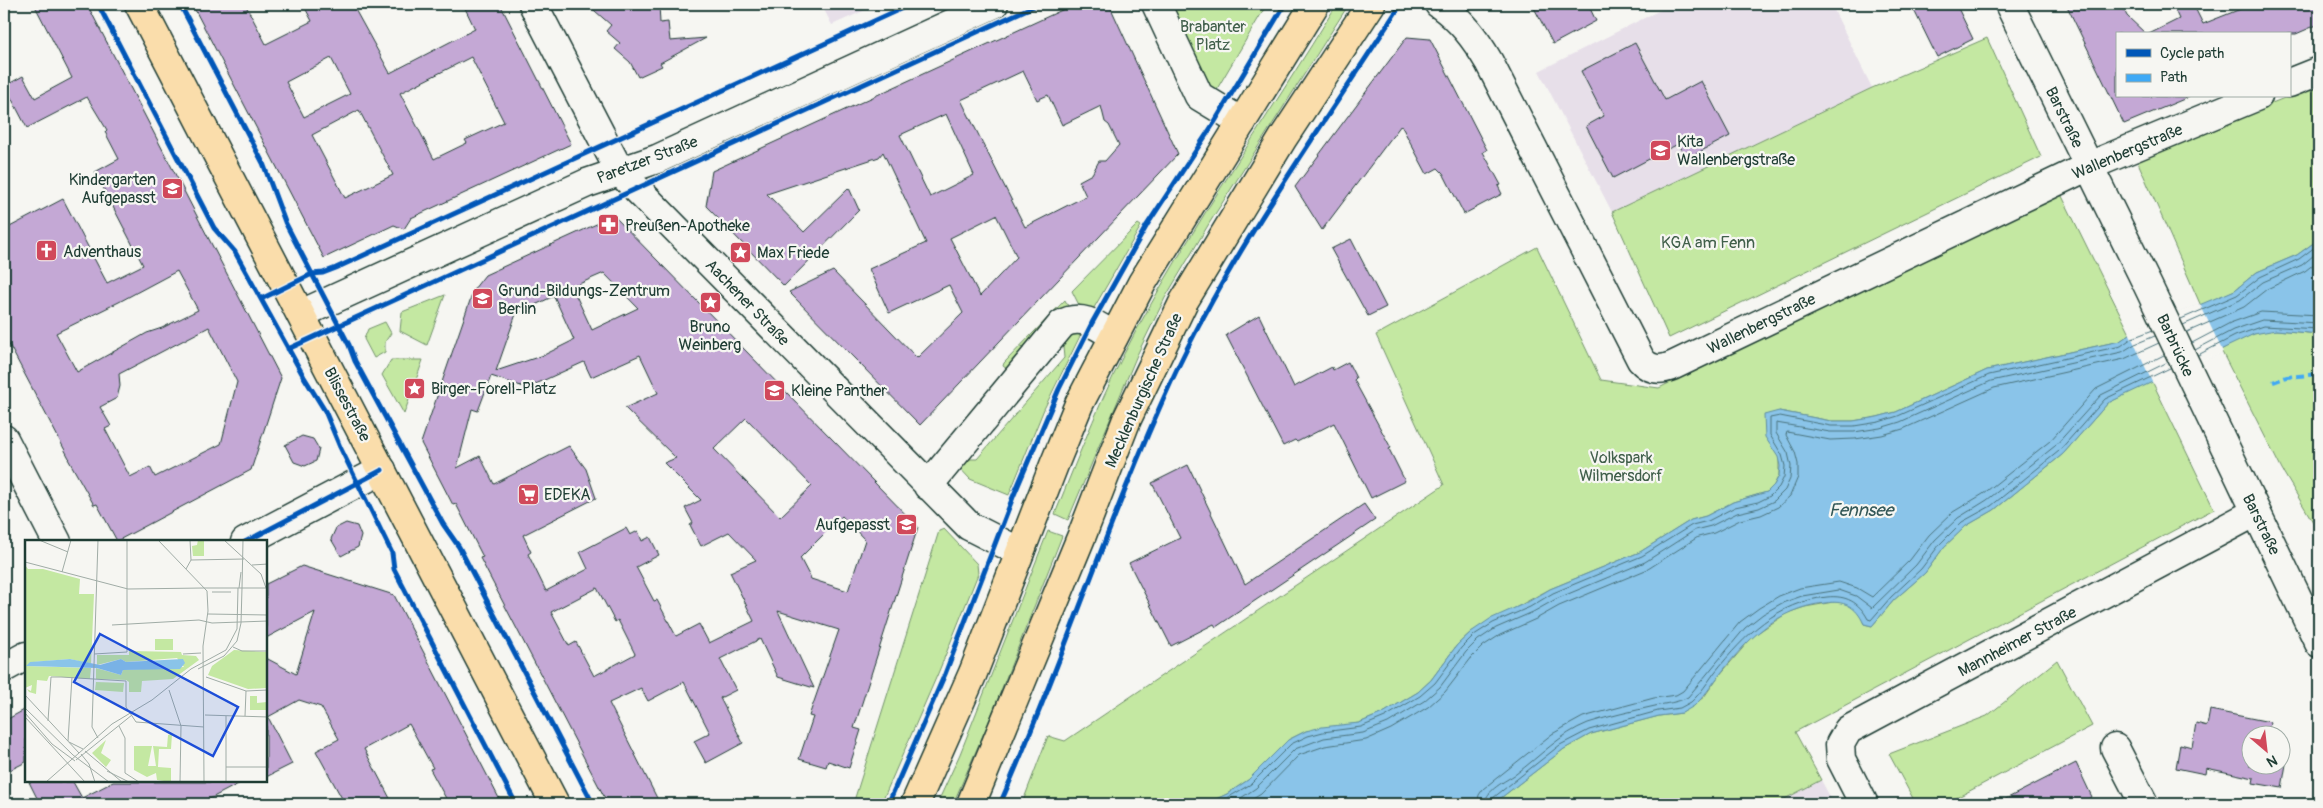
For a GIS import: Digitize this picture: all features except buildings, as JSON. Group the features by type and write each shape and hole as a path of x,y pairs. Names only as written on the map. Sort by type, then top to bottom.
{"main road":[{"name":"Blissestraße","path":"139,4 556,804"},
{"path":"916,804 973,672 1080,404 1142,283 1315,4"},
{"name":"Mecklenburgische Straße","path":"971,804 1082,535 1127,419 1184,301 1283,138 1371,4"}],"street":[{"name":"Aachener Straße","path":"533,4 620,172 969,526 1020,552"},
{"name":"Paretzer Straße","path":"301,314 587,183 657,158 994,4"},
{"path":"1156,4 1199,96 1242,122"},
{"name":"Wallenbergstraße","path":"1439,4 1454,15 1475,38 1641,360 1648,367 1656,370 1672,366 2089,166 2253,98"},
{"name":"Barstraße","path":"2009,4 2147,284"},
{"path":"2290,83 2319,71"},
{"name":"Barbrücke","path":"2147,284 2205,406"},
{"path":"928,486 1062,324 1071,318 1082,319 1114,336"},
{"name":"Barstraße","path":"2205,406 2319,643"},
{"path":"4,439 55,540"},
{"path":"249,540 382,470"},
{"name":"Mannheimer Straße","path":"1864,804 1841,759 1840,744 1848,730 2256,512"},
{"path":"4,668 25,657"},
{"path":"2115,748 2144,804"}],"shaded area":[{"path":"821,4 879,4 832,25"},
{"name":"Kita Wallenbergstraße","path":"1672,4 1831,4 1872,88 1612,212 1539,71"},
{"path":"1821,780 1834,804 1775,804"}],"green space":[{"name":"Brabanter Platz","path":"1164,4 1267,4 1214,94 1209,92"},
{"path":"1337,4 1349,4 1210,222 1165,298 1137,355 1068,520 1055,514 1103,398 1124,353 1159,289"},
{"name":"KGA am Fenn","path":"1987,38 2041,157 1669,338 1612,212 1872,88"},
{"path":"2319,84 2319,239 2297,255 2257,272 2235,290 2201,306 2136,158 2284,98 2290,98 2290,96"},
{"name":"Volkspark Wilmersdorf","path":"2058,188 2130,334 2120,341 1987,370 1896,412 1877,417 1853,421 1831,421 1779,411 1779,475 1774,485 1767,492 1733,502 1706,516 1691,520 1640,552 1550,589 1471,632 1457,645 1431,680 1418,692 1383,713 1359,723 1306,731 1288,740 1248,780 1227,794 1205,804 1022,804 1048,736 1065,741 1444,485 1376,335 1537,247 1601,380 1659,388"},
{"path":"1138,224 1141,226 1091,313 1080,307 1072,291"},
{"path":"445,295 427,345 400,331 402,312"},
{"path":"1065,300 1069,308 1011,372 1003,366 1004,363"},
{"path":"385,322 391,333 385,342 385,352 374,358 364,339 368,329"},
{"path":"1084,328 1044,409 1009,495 970,479 956,464 963,459 977,459 1064,358 1062,336"},
{"path":"2276,330 2319,334 2319,532 2282,470 2221,350 2247,336"},
{"path":"391,360 423,360 404,414 382,375"},
{"path":"2152,381 2214,509 1795,732 1821,780 1775,804 1493,804 1564,749 1591,734 1659,716 1682,713 1704,697 1718,677 1753,636 1787,613 1805,607 1839,601 1850,605 1859,613 1864,624 1872,626 1894,600 1925,573 1944,547 1966,526 1994,510 2063,454 2108,403"},
{"path":"944,529 977,564 978,574 939,671 881,804 853,804 939,531"},
{"path":"1048,531 1062,536 989,721 953,804 937,804 960,754"},
{"path":"2057,660 2092,726 1945,804 1916,804 1889,754 1987,716"}],"water":[{"name":"Fennsee","path":"2319,239 2319,334 2276,330 2254,334 2108,403 2063,454 1994,510 1966,526 1944,547 1925,573 1894,600 1872,626 1864,624 1857,613 1849,606 1838,602 1808,606 1792,611 1764,628 1752,639 1729,663 1694,706 1682,713 1659,716 1591,734 1564,749 1493,804 1205,804 1227,794 1248,780 1288,740 1306,731 1322,727 1359,723 1383,713 1418,692 1431,680 1457,645 1471,632 1490,619 1528,602 1550,589 1640,552 1691,520 1706,516 1733,502 1767,492 1779,476 1780,466 1778,457 1765,437 1764,415 1779,411 1831,421 1853,421 1877,417 1896,412 1987,370 2120,341 2130,334 2235,290 2257,272 2297,255"}],"pier":[{"path":"2200,304 2223,352 2153,384 2129,332"}],"marked path":[{"path":"2273,382 2287,377 2319,374"}],"cycle path":[{"path":"98,4 214,228 235,252 304,377 325,411 340,447 392,553 394,569 516,804"},
{"path":"180,4 263,163 285,222 349,345 355,361 443,524 459,547 593,804"},
{"path":"261,299 312,274 323,273 336,268 911,4"},
{"path":"288,349 1038,4"},
{"path":"888,804 945,674 1013,497 1059,389 1092,323 1147,225 1214,123 1285,4"},
{"path":"1000,804 1023,752 1126,487 1171,382 1195,332 1250,236 1401,4"},
{"path":"249,540 382,470"}],"place":[{"name":"Kita Wallenbergstraße","path":"1661,150"},
{"name":"Kindergarten Aufgepasst","path":"172,188"},
{"name":"Preußen-Apotheke","path":"609,225"},
{"name":"Adventhaus","path":"47,251"},
{"name":"Max Friede","path":"741,252"},
{"name":"Grund-Bildungs-Zentrum Berlin","path":"482,299"},
{"name":"Bruno Weinberg","path":"710,302"},
{"name":"Birger-Forell-Platz","path":"415,388"},
{"name":"Kleine Panther","path":"775,390"},
{"name":"EDEKA","path":"528,494"},
{"name":"Aufgepasst","path":"906,524"}]}
